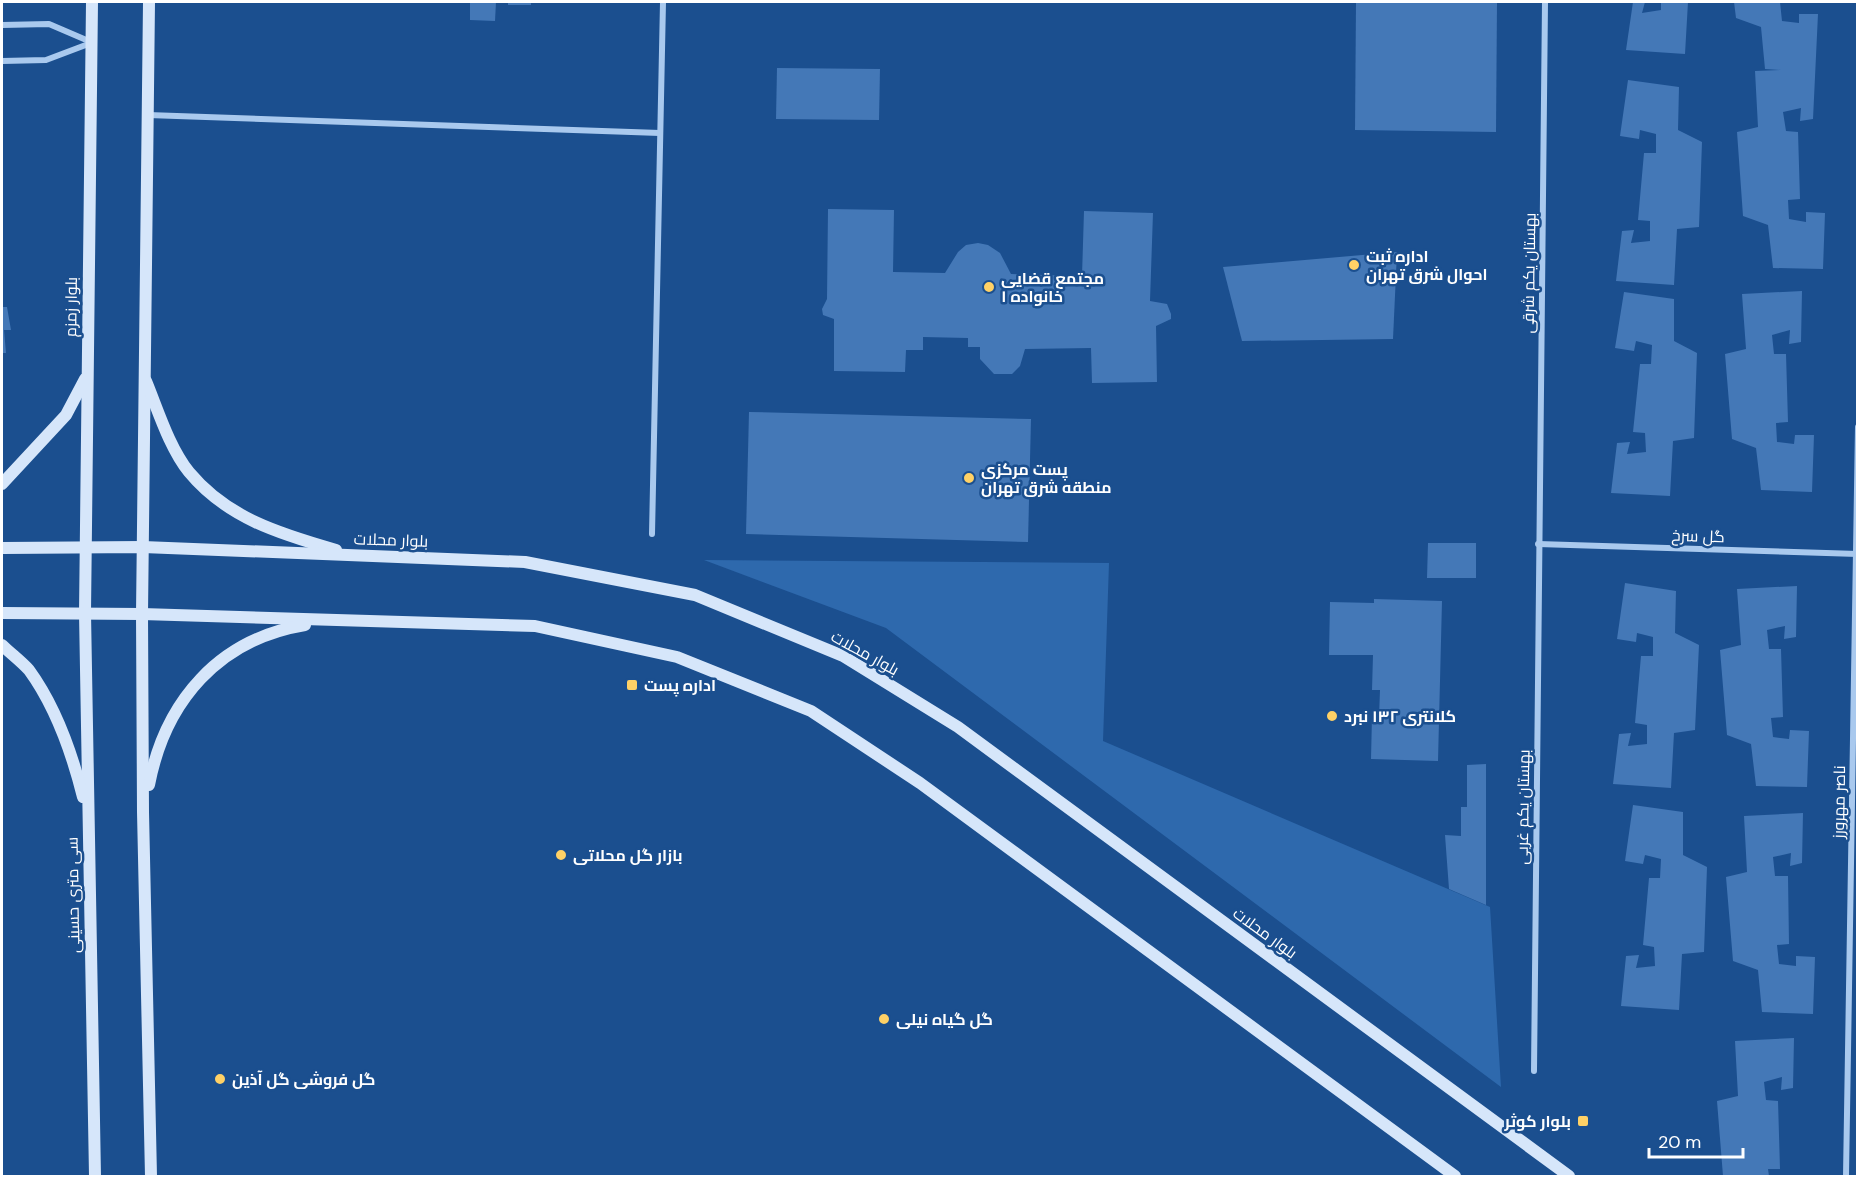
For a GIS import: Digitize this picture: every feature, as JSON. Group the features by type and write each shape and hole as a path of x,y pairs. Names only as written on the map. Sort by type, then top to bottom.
{"main road":[{"name":"بلوار زمزم","path":"85,613 92,2"},
{"path":"149,2 142,614 143,812 151,1176"},
{"path":"2,484 66,414 87,375"},
{"path":"144,376 167,432 188,471 220,502 257,525 354,555"},
{"name":"بلوار محلات","path":"2,548 143,547 525,562 694,595 843,656 958,727 1569,1176"},
{"path":"2,613 142,614 535,626 677,657 811,711 920,783 1455,1176"},
{"name":"سی متری حسینی","path":"85,613 95,1176"},
{"path":"143,812 153,760 165,727 203,675 238,647 264,636 282,629 334,620"},
{"path":"2,645 28,669 46,698 75,768 88,819"}],"street":[{"path":"652,534 663,2"},
{"name":"بهستان یکم شرقی","path":"1538,544 1545,2"},
{"path":"2,25 49,24 91,43"},
{"path":"2,61 46,60 91,43"},
{"path":"148,115 660,133"},
{"name":"ناصر مهرورز","path":"1846,1176 1857,554 1857,427"},
{"name":"گل سرخ","path":"1538,544 1857,554"},
{"name":"بهستان یکم غربی","path":"1534,1071 1538,544"}],"shaded area":[{"path":"704,560 1109,563 1103,741 1490,907 1501,1087 886,628"}],"building":[{"path":"470,2 496,2 495,21 470,20"},
{"path":"508,2 531,2 531,5 508,5"},
{"path":"1356,2 1497,2 1496,132 1355,130"},
{"path":"1633,2 1645,2 1642,13 1661,10 1661,2 1688,2 1685,54 1626,50"},
{"path":"1734,2 1780,2 1782,21 1799,23 1799,14 1818,14 1813,119 1800,121 1801,108 1783,112 1786,131 1798,132 1800,199 1788,200 1789,219 1806,222 1806,212 1825,213 1823,269 1773,268 1768,225 1743,216 1737,132 1758,127 1755,71 1781,70 1765,69 1761,27 1736,18"},
{"path":"777,68 880,69 879,120 776,119"},
{"path":"1628,80 1679,87 1678,130 1702,142 1699,227 1677,229 1674,285 1616,281 1622,231 1634,230 1631,243 1650,241 1650,221 1638,220 1644,153 1656,153 1656,134 1640,130 1639,139 1620,136"},
{"name":"مجتمع قضایی خانواده ۱","path":"828,209 894,210 893,272 945,273 958,252 966,245 978,243 988,245 1000,253 1011,274 1082,276 1084,211 1153,213 1150,301 1167,304 1171,314 1171,319 1156,326 1157,382 1092,383 1091,348 1025,349 1020,366 1012,374 994,374 980,359 980,347 968,347 968,338 923,337 923,350 906,350 905,372 834,371 834,319 823,315 822,309 827,299"},
{"path":"1397,252 1393,339 1242,341 1223,267"},
{"path":"1802,291 1801,342 1789,344 1790,330 1772,335 1774,354 1786,354 1788,422 1776,423 1777,442 1794,444 1795,435 1814,435 1812,492 1761,490 1756,448 1732,439 1725,354 1746,349 1742,294"},
{"path":"1624,292 1674,299 1674,341 1697,353 1694,438 1673,441 1670,496 1611,493 1617,443 1630,442 1627,454 1646,452 1645,433 1633,432 1640,364 1651,364 1652,345 1636,341 1634,351 1615,348"},
{"path":"2,307 7,307 11,330 4,330 6,353 2,353"},
{"path":"749,412 1031,419 1028,542 746,534"},
{"path":"1428,543 1476,543 1476,578 1427,578"},
{"path":"1625,583 1676,591 1675,633 1699,645 1695,730 1674,733 1671,788 1613,784 1619,734 1631,733 1628,746 1647,744 1647,725 1635,723 1641,656 1653,656 1653,637 1637,633 1636,642 1617,639"},
{"path":"1797,586 1796,637 1784,639 1785,626 1767,630 1769,649 1781,649 1783,717 1771,718 1773,737 1789,739 1790,730 1809,731 1807,787 1756,786 1751,744 1727,735 1720,650 1741,645 1737,589"},
{"path":"1374,599 1442,601 1438,761 1371,759 1372,716 1379,717 1380,690 1372,690 1373,655 1329,655 1330,602 1374,603"},
{"path":"1486,764 1486,905 1449,889 1445,835 1461,836 1461,807 1467,807 1467,765"},
{"path":"1633,805 1683,812 1683,855 1707,867 1704,952 1682,954 1679,1010 1621,1006 1626,956 1639,955 1636,968 1655,966 1654,947 1643,945 1649,878 1660,878 1661,859 1645,855 1643,864 1625,861"},
{"path":"1803,813 1802,863 1790,866 1791,853 1773,857 1775,876 1788,876 1789,944 1777,945 1779,964 1796,966 1796,956 1815,957 1813,1014 1762,1012 1758,970 1733,961 1726,877 1747,872 1744,816"},
{"path":"1794,1038 1793,1088 1781,1090 1782,1077 1764,1082 1766,1100 1778,1101 1780,1169 1768,1169 1769,1176 1723,1176 1717,1101 1738,1096 1735,1041"}],"place":[{"name":"اداره ثبت احوال شرق تهران","path":"1354,265"},
{"name":"مجتمع قضایی خانواده ۱","path":"989,287"},
{"name":"پست مرکزی منطقه شرق تهران","path":"969,478"},
{"name":"اداره پست","path":"632,685"},
{"name":"کلانتری ۱۳۲ نبرد","path":"1332,716"},
{"name":"بازار گل محلاتی","path":"561,855"},
{"name":"گل گیاه نیلی","path":"884,1019"},
{"name":"گل فروشی گل آذین","path":"220,1079"},
{"name":"بلوار کوثر","path":"1583,1121"}]}
